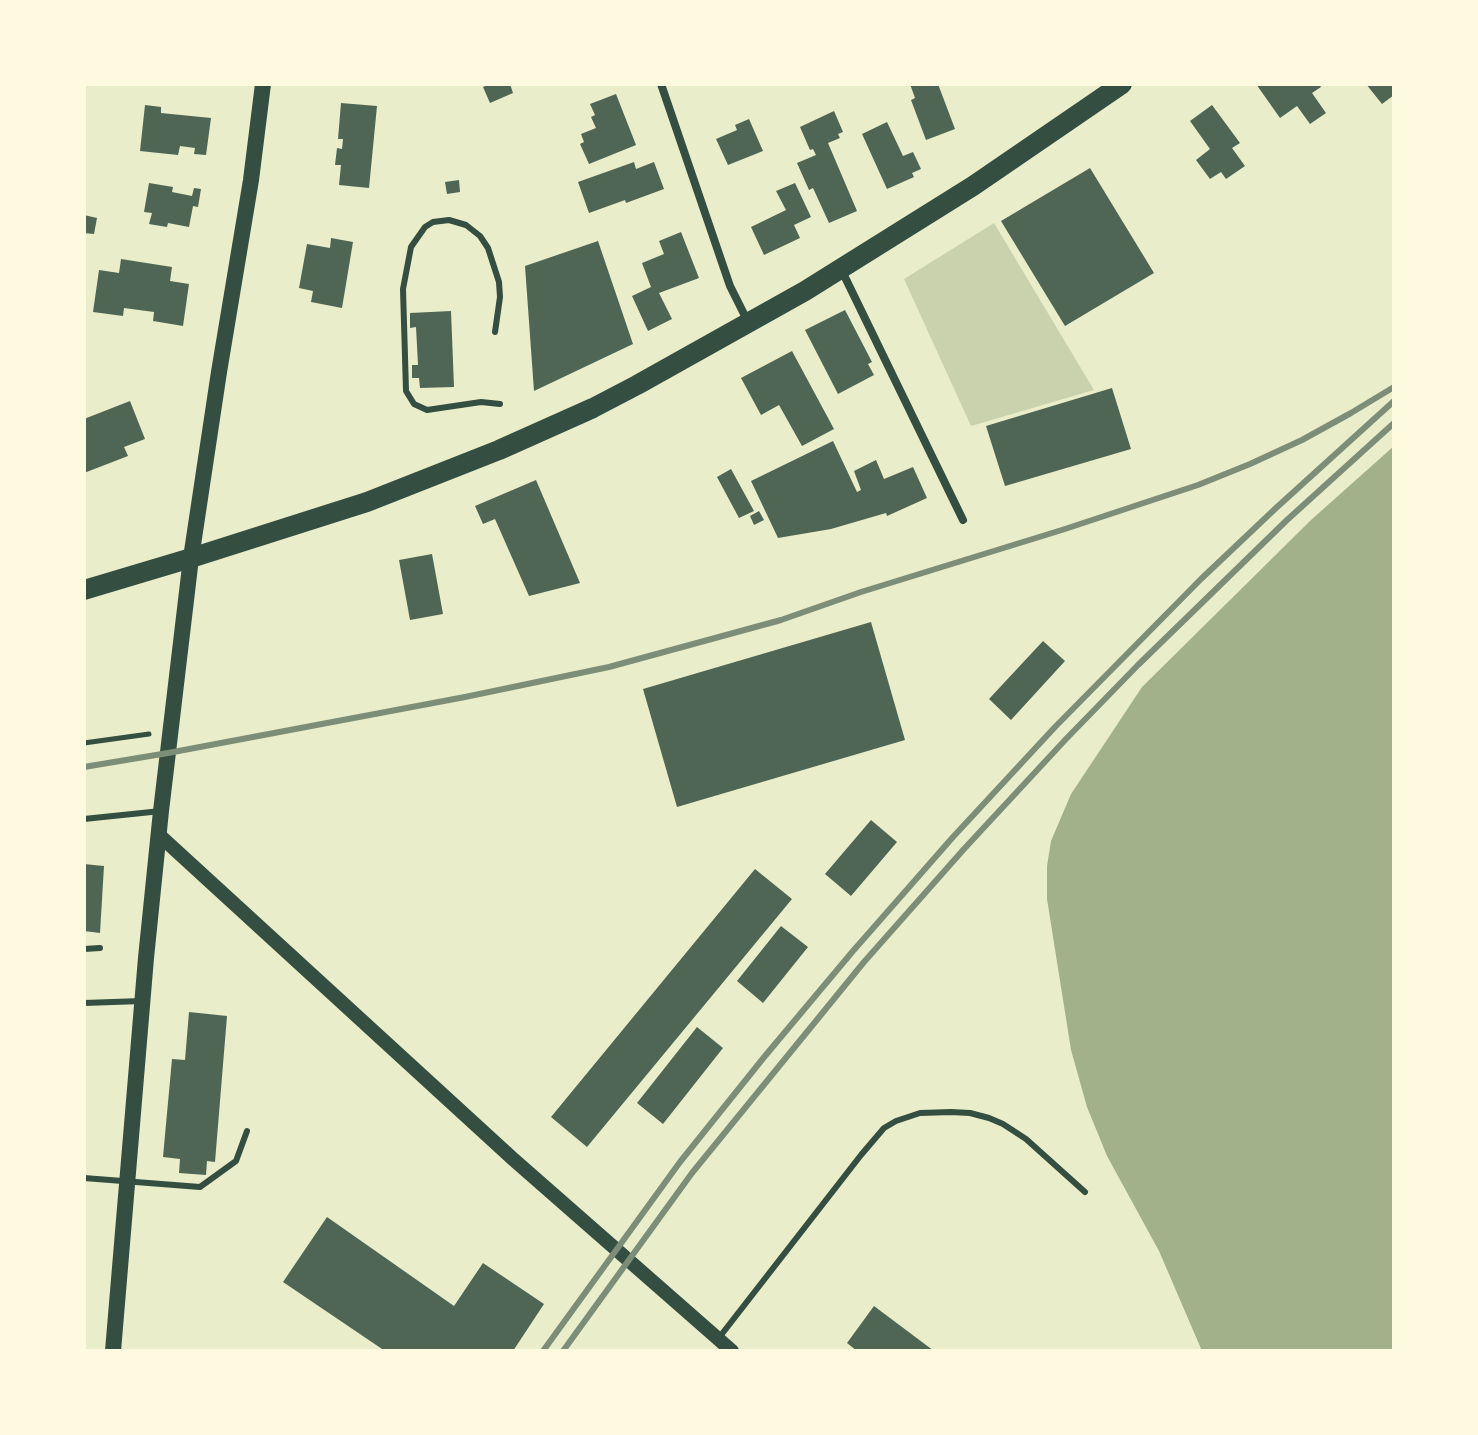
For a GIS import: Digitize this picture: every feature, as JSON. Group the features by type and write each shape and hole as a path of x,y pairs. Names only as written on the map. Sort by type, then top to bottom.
{"main road":[{"path":"113,1351 142,1001 170,732 191,558 251,180 263,84"},
{"path":"84,590 367,502 499,450 593,408 841,268 973,186 1109,88"}],"street":[{"path":"661,84 730,286 748,323"},
{"path":"841,268 963,520"},
{"path":"158,834 513,1159 732,1351"}],"lane":[{"path":"495,332 499,282 488,248 480,236 466,225 449,220 433,222 425,227 411,247 403,289 406,391 418,407 432,411 481,402 500,404"},
{"path":"84,819 161,811"},
{"path":"84,949 100,948"},
{"path":"84,1003 142,1001"},
{"path":"718,1339 861,1155 884,1128 896,1121 920,1113 970,1113 989,1118 1026,1139 1085,1192"},
{"path":"84,1178 200,1187 236,1161 247,1131"}],"path":[{"path":"84,743 170,732"}],"shaded area":[{"path":"994,223 1094,390 971,426 904,279"},
{"path":"1394,446 1394,1351 1202,1351 1159,1251 1107,1156 1087,1107 1071,1050 1047,899 1051,841 1071,794 1142,687 1311,520"}],"building":[{"path":"510,84 513,93 490,103 483,87"},
{"path":"910,84 938,84 955,129 926,140 911,100 915,98"},
{"path":"1256,84 1319,84 1321,87 1312,93 1326,113 1310,124 1297,106 1280,118"},
{"path":"1366,84 1394,84 1394,95 1382,104"},
{"path":"616,94 636,145 589,164 580,144 584,142 581,134 596,128 590,104"},
{"path":"341,103 377,106 369,188 339,185 341,165 335,165 337,148 342,149 343,139 338,139"},
{"path":"145,105 161,107 161,113 211,118 206,155 194,154 195,148 180,146 178,155 140,151"},
{"path":"1212,105 1240,143 1232,148 1245,166 1226,179 1221,172 1210,179 1196,160 1210,149 1190,121"},
{"path":"834,111 843,132 838,134 840,138 828,143 857,211 829,223 797,163 816,155 813,149 810,150 800,127"},
{"path":"749,119 763,151 728,165 716,139 737,130 735,125"},
{"path":"887,122 903,156 913,152 921,169 912,173 914,177 887,189 862,134"},
{"path":"634,162 636,169 654,162 664,189 589,213 578,182"},
{"path":"1090,168 1154,273 1065,326 1001,221"},
{"path":"459,180 460,192 447,194 445,182"},
{"path":"149,183 173,187 172,192 192,196 194,188 201,189 198,207 193,206 189,227 168,223 167,227 149,224 152,213 144,212"},
{"path":"795,183 811,217 794,225 800,238 764,255 751,227 786,210 776,191"},
{"path":"84,215 97,218 94,234 84,233"},
{"path":"681,232 699,278 659,293 672,319 648,331 632,296 651,287 642,263 664,254 659,241"},
{"path":"331,238 353,242 342,308 311,302 313,291 299,288 307,244 330,248"},
{"path":"598,241 633,344 534,391 525,266"},
{"path":"121,259 172,267 170,281 189,284 183,326 153,321 154,312 124,308 123,316 93,312 99,270 119,273"},
{"path":"845,310 872,362 868,364 874,375 838,394 805,330"},
{"path":"451,311 454,387 420,388 419,378 412,378 412,365 418,365 416,327 410,328 410,313"},
{"path":"792,351 834,429 802,446 779,405 761,415 741,378"},
{"path":"1112,388 1131,449 1005,486 986,426"},
{"path":"130,401 145,439 124,447 128,456 84,473 84,419"},
{"path":"833,441 857,492 861,490 854,471 876,460 884,479 913,467 927,498 887,516 886,513 831,529 778,538 751,481"},
{"path":"731,469 754,511 739,518 717,477"},
{"path":"536,480 580,583 529,596 495,519 483,524 475,506"},
{"path":"759,511 764,520 754,525 750,516"},
{"path":"432,554 443,614 410,620 399,560"},
{"path":"871,622 905,740 677,807 643,689"},
{"path":"1043,641 1065,661 1011,720 989,699"},
{"path":"871,820 897,842 851,896 825,874"},
{"path":"84,864 104,866 100,933 84,931"},
{"path":"755,869 792,899 587,1147 551,1117"},
{"path":"781,926 808,947 763,1003 737,981"},
{"path":"189,1012 227,1016 215,1162 207,1161 206,1175 179,1173 180,1159 163,1157 172,1059 185,1060"},
{"path":"697,1027 723,1048 663,1124 637,1103"},
{"path":"327,1217 454,1306 483,1263 544,1304 513,1351 385,1351 283,1282"},
{"path":"874,1306 934,1351 857,1351 847,1343"}],"railway":[{"path":"84,767 465,697 609,667 781,620 1198,485 1302,440 1394,387"},
{"path":"543,1351 680,1162 853,951 953,837 1055,727 1201,579 1394,401"},
{"path":"563,1351 692,1173 864,962 964,849 1138,665 1287,520 1394,423"}]}
